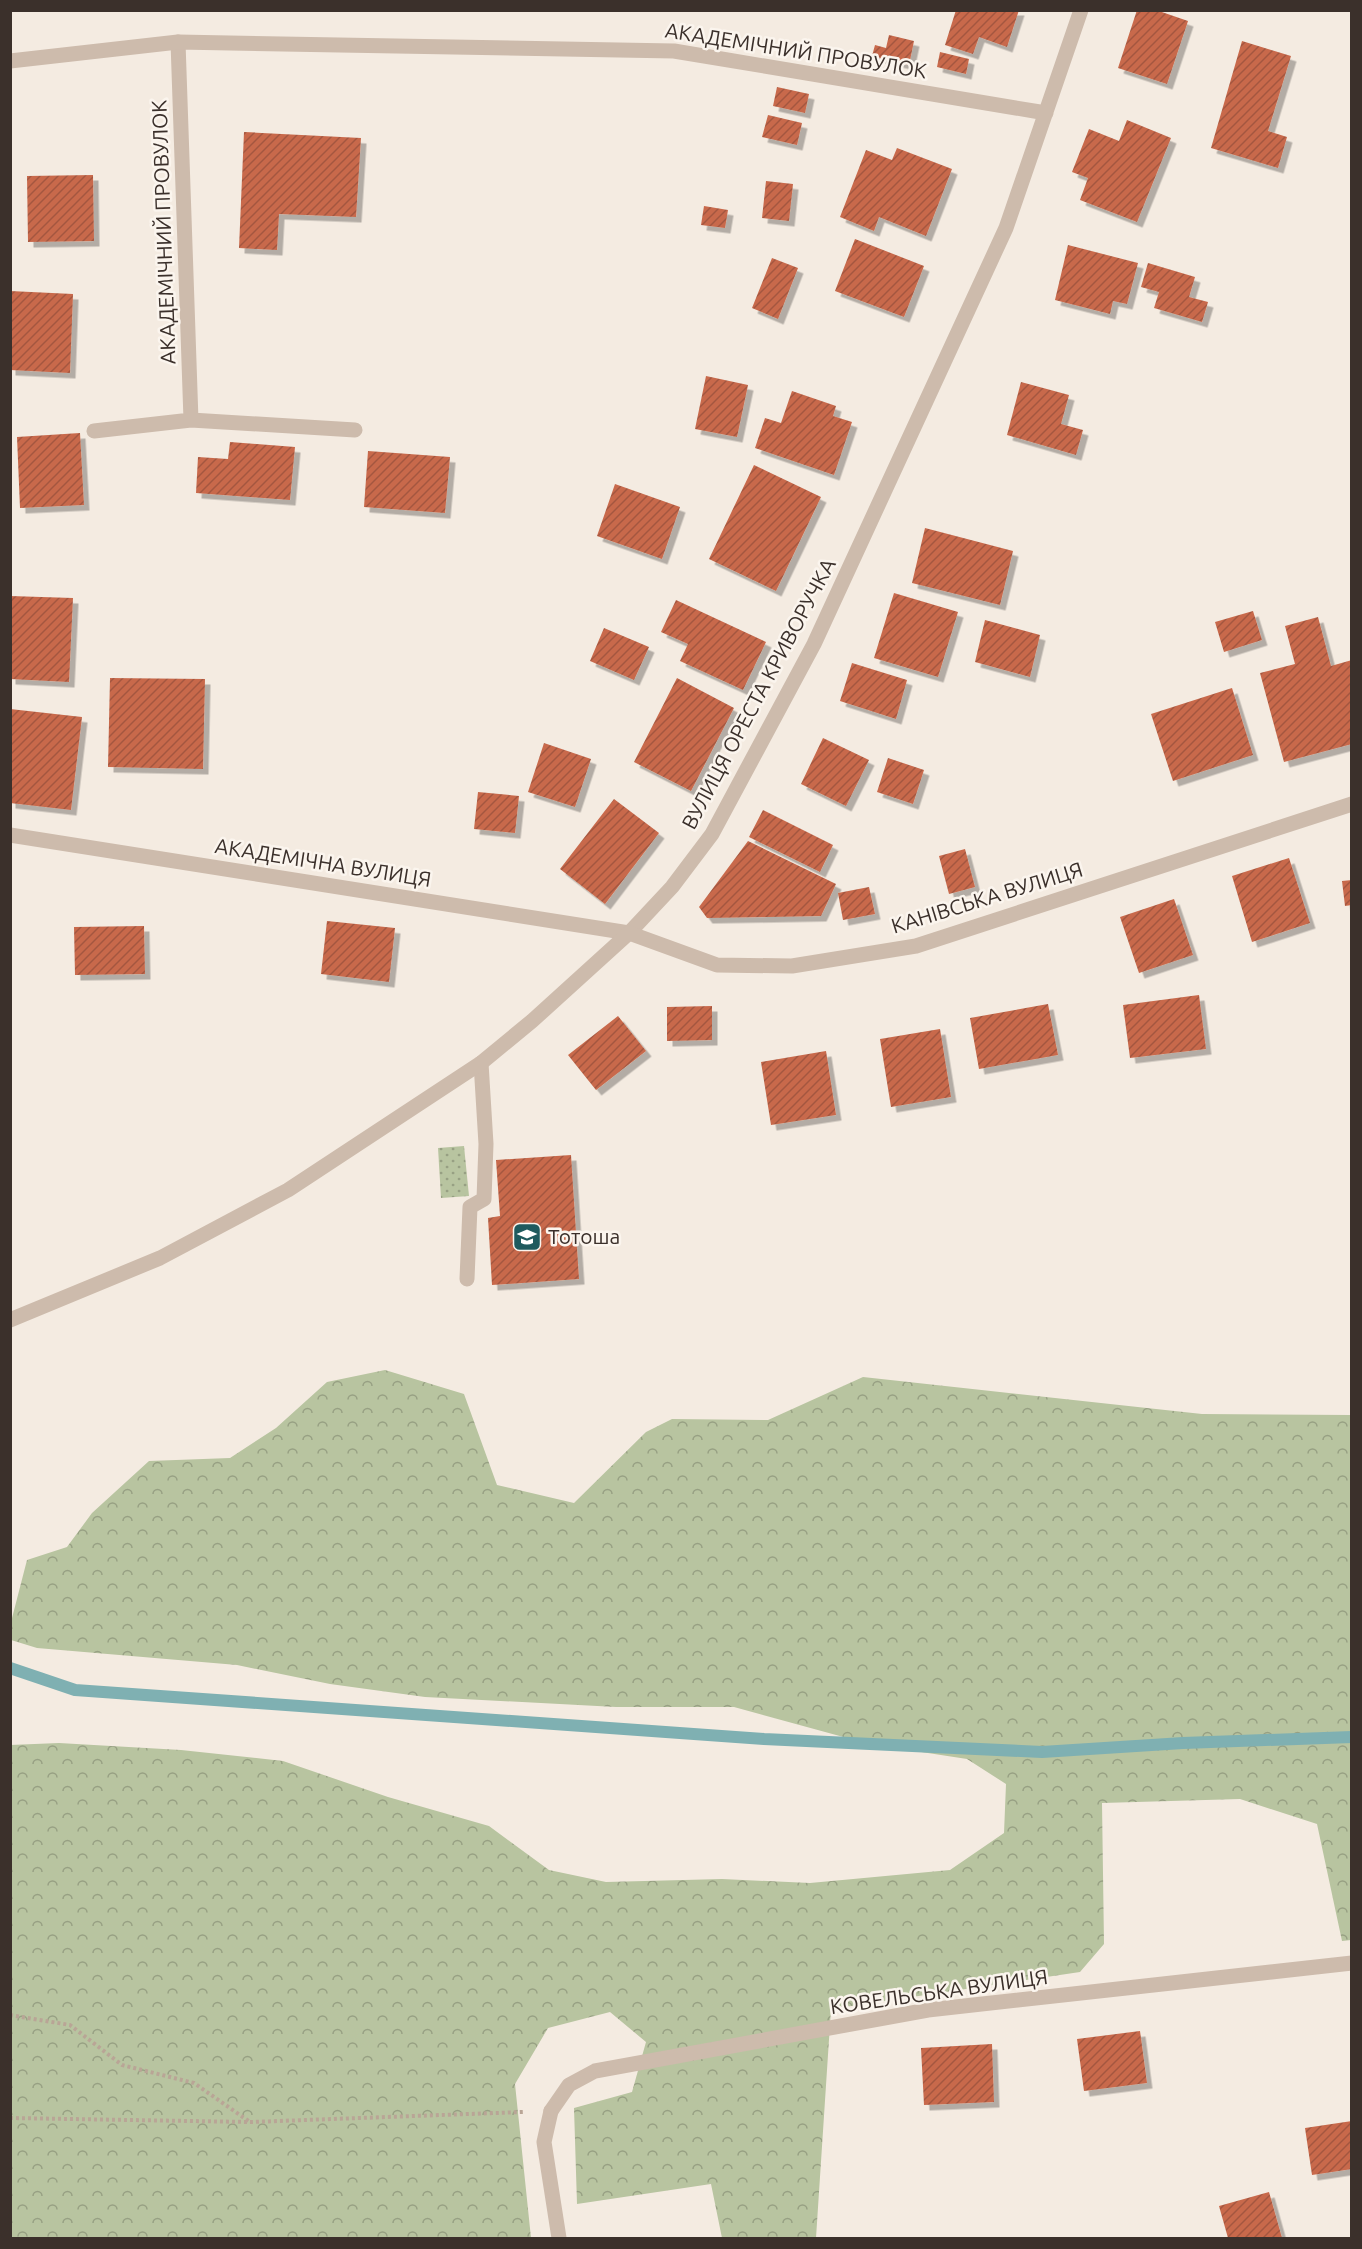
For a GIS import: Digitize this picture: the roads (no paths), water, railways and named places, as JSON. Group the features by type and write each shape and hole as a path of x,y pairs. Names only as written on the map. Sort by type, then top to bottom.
{"street":[{"name":"ВУЛИЦЯ ОРЕСТА КРИВОРУЧКА","path":"10,1320 160,1258 288,1191 481,1063 532,1021 629,933 672,887 712,834 814,644 1006,228 1081,10"},
{"name":"АКАДЕМІЧНИЙ ПРОВУЛОК","path":"178,42 191,420"},
{"name":"АКАДЕМІЧНИЙ ПРОВУЛОК","path":"10,61 178,42 674,51 1046,113"},
{"path":"94,431 191,420 355,430"},
{"name":"КАНІВСЬКА ВУЛИЦЯ","path":"629,933 717,965 792,966 916,946 1352,804"},
{"name":"АКАДЕМІЧНА ВУЛИЦЯ","path":"10,835 629,933"},
{"path":"467,1279 470,1207 484,1199 486,1144 481,1063"},
{"name":"КОВЕЛЬСЬКА ВУЛИЦЯ","path":"559,2238 544,2142 551,2111 569,2085 595,2071 928,2010 1352,1963"}],"waterway":[{"path":"10,1668 75,1690 764,1739 1042,1752 1183,1743 1352,1737"}],"place":[{"name":"Тотоша","path":"527,1237"}]}
